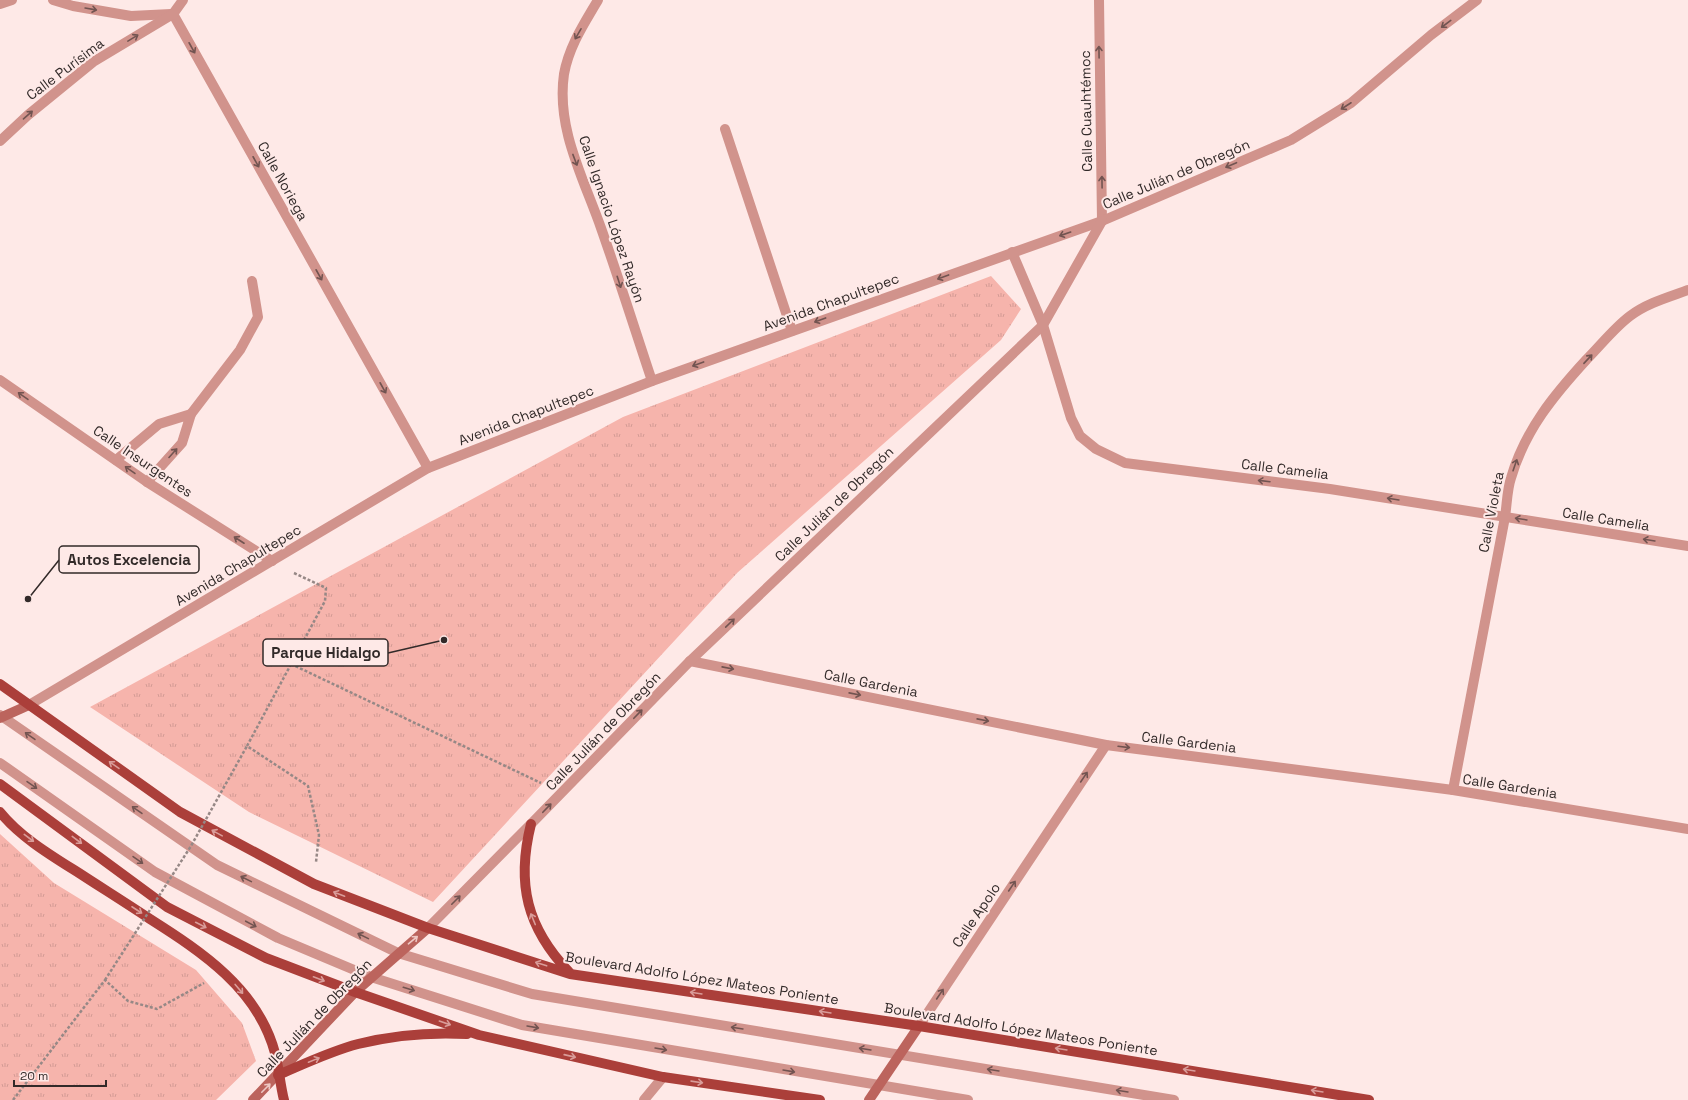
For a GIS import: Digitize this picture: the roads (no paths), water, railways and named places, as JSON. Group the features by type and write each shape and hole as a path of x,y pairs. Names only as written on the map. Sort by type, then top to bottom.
{"main road":[{"name":"Boulevard Adolfo López Mateos Poniente","path":"0,684 180,812 314,884 428,928 570,974 919,1026 1369,1100"},
{"path":"0,784 167,907 266,958 355,992 479,1035 663,1077 820,1100"},
{"path":"0,812 8,822 54,857 193,946 223,972 248,1000 262,1023 275,1052 278,1075 284,1100"},
{"path":"531,824 525,855 525,894 531,916 541,938 554,957 570,974"},
{"path":"278,1075 357,1044 398,1036 438,1032 479,1035"}],"street":[{"path":"0,4 12,0"},
{"path":"53,0 74,6 131,16 173,14 183,0"},
{"name":"Calle Ignacio López Rayón","path":"598,0 575,39 567,59 564,76 564,110 569,144 601,227 652,381"},
{"name":"Calle Cuauhtémoc","path":"1099,0 1102,221"},
{"name":"Calle Julián de Obregón","path":"253,1100 355,992 428,928 690,661 1043,325 1102,221 1291,140 1351,102 1431,35 1478,0"},
{"name":"Calle Purísima","path":"0,141 28,115 93,62 173,14"},
{"name":"Calle Noriega","path":"173,14 428,468"},
{"path":"725,129 792,330"},
{"name":"Avenida Chapultepec","path":"1,717 29,705 428,468 652,381 1102,221"},
{"name":"Calle Camelia","path":"1012,252 1043,325 1071,418 1080,436 1096,449 1125,463 1330,489 1688,546"},
{"path":"147,482 182,443 191,414 240,350 258,317 252,281"},
{"name":"Calle Violeta","path":"1453,790 1505,517 1510,479 1520,450 1532,428 1556,392 1609,336 1631,316 1659,300 1688,290"},
{"name":"Calle Insurgentes","path":"0,380 147,482 272,561"},
{"path":"116,460 159,424 191,414"},
{"name":"Calle Gardenia","path":"690,661 1106,745 1453,790 1688,829"},
{"path":"1,717 217,865 398,953 532,994 1174,1100"},
{"name":"Calle Apolo","path":"870,1100 1106,745"},
{"path":"0,763 155,872 278,938 372,977 522,1025 968,1100"},
{"path":"644,1100 663,1077"}],"place":[{"name":"Autos Excelencia","path":"28,599"},
{"name":"Parque Hidalgo","path":"444,640"}]}
